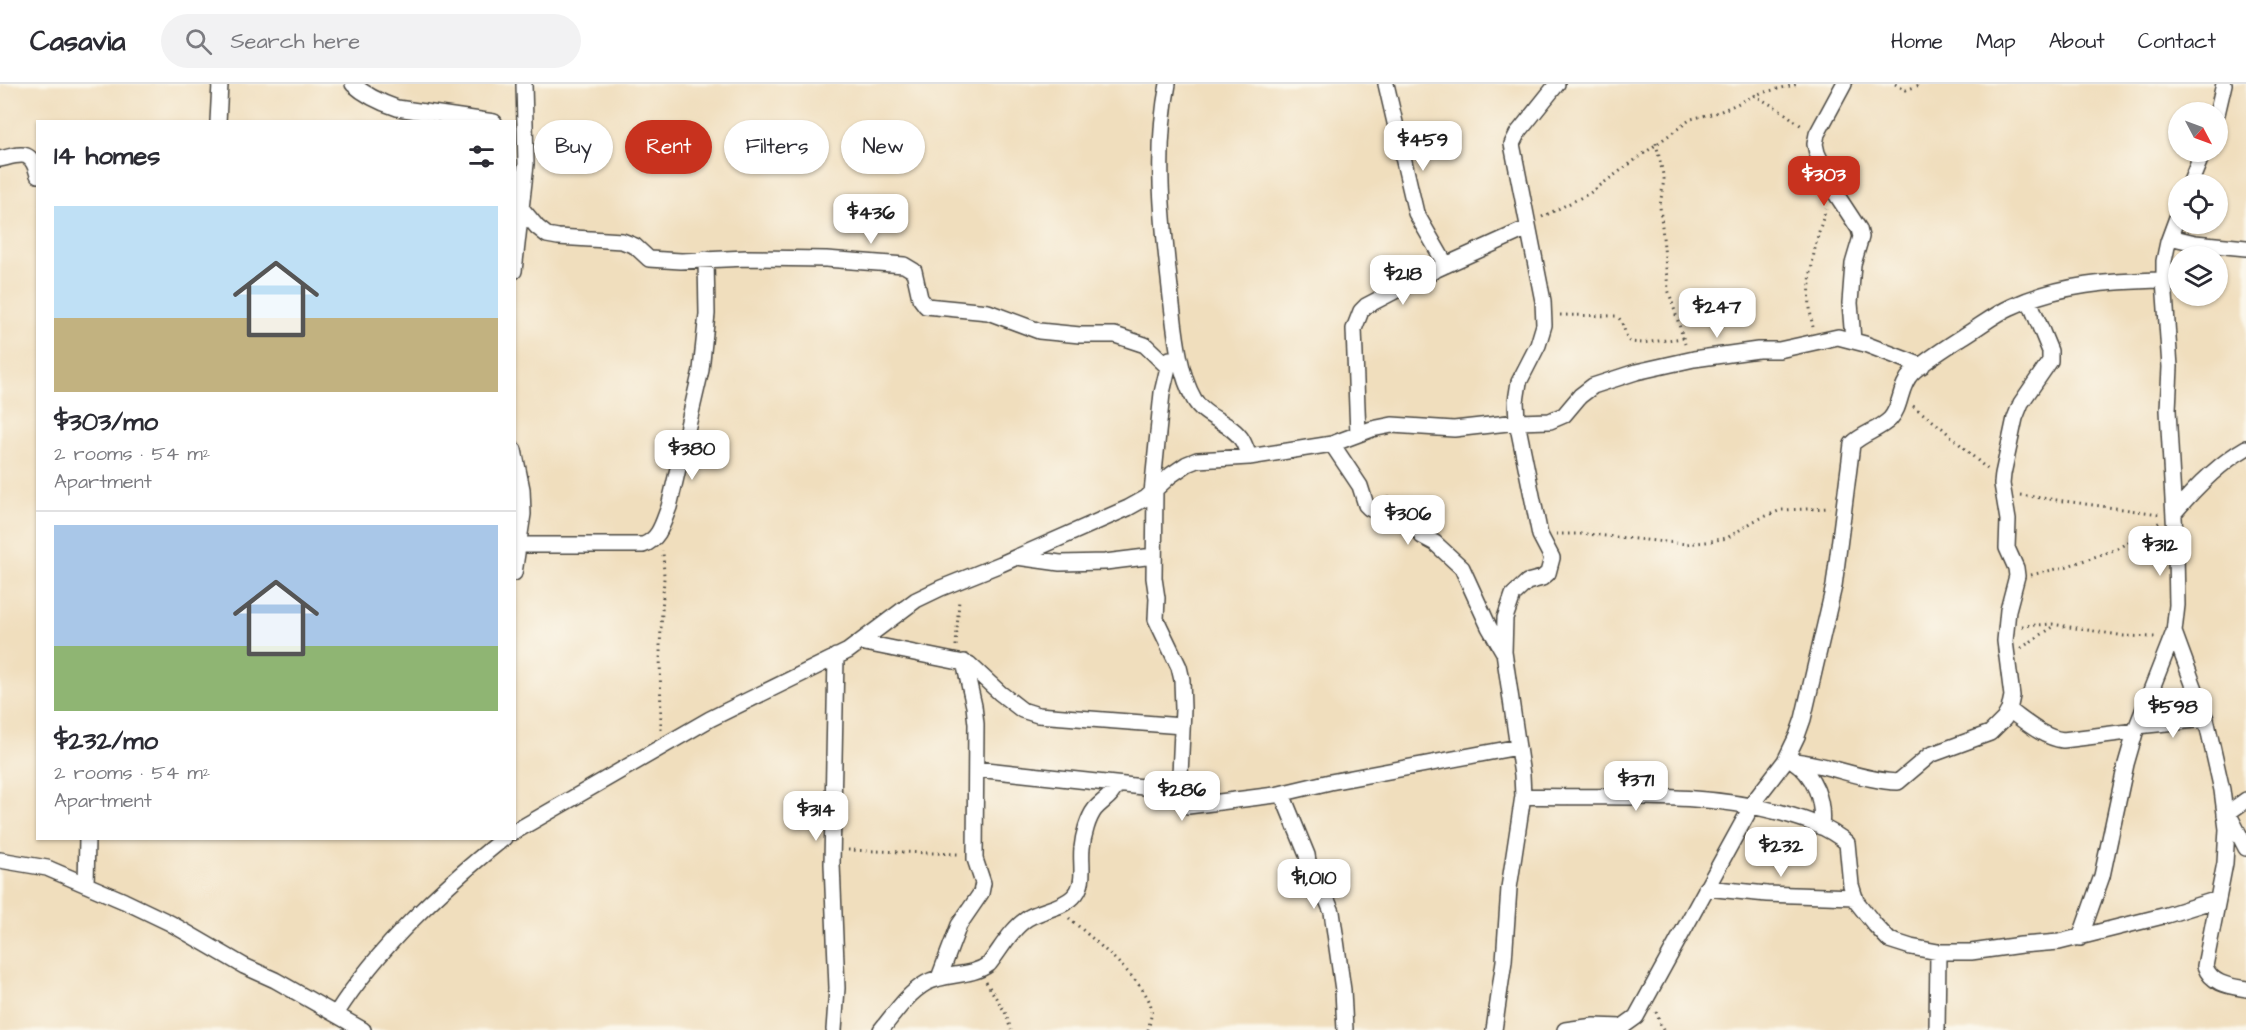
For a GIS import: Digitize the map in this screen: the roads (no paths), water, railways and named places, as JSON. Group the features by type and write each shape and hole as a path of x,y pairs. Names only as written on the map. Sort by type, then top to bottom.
{"street":[{"path":"218,120 220,84"},
{"path":"353,84 359,90 397,108 480,120"},
{"path":"516,256 526,164 520,130 524,84"},
{"path":"1168,84 1163,109 1160,167 1165,246 1183,372 1194,400 1242,438 1249,457"},
{"path":"1386,84 1416,213 1446,265"},
{"path":"1494,1030 1504,961 1509,888 1523,796 1504,651 1504,618 1513,595 1527,582 1542,578 1551,565 1552,558 1540,535 1517,422 1517,390 1538,345 1544,325 1544,315 1512,144 1516,134 1557,84"},
{"path":"1844,84 1816,138 1817,153 1833,188 1859,229 1860,237 1853,264 1851,293 1852,340"},
{"path":"2219,102 2223,84"},
{"path":"0,159 23,154 28,156 36,169"},
{"path":"522,209 547,235 622,241 635,246 649,259 681,261 706,259 826,260 904,265 914,271 921,298 926,306 988,312 1039,331 1115,335 1145,345 1168,367"},
{"path":"1358,434 1354,329 1356,319 1366,306 1527,226"},
{"path":"2080,938 2102,876 2126,764 2173,635 2177,605 2168,410 2170,367 2164,280 2164,261 2171,234"},
{"path":"2170,237 2195,243 2246,248"},
{"path":"519,545 643,545 650,542 662,528 701,370 707,314 706,259"},
{"path":"1565,1030 1594,1026 1622,1027 1636,1017 1761,790 1790,759 1800,728 1834,586 1852,444 1891,418 1907,378 2010,307 2067,287 2109,281 2164,280"},
{"path":"1790,759 1898,782 1930,755 1990,733 2004,719 2009,710 2012,696 2005,640 2008,610 2017,576 2007,548 2008,520 2003,488 2015,418 2020,403 2050,361 2050,351 2029,300"},
{"path":"1176,333 1161,393 1153,491 1154,556 1156,619 1179,667 1182,680 1184,709 1180,791 1185,804 1191,807 1232,799 1282,794 1330,782 1518,747"},
{"path":"516,831 762,692 836,656 860,642 916,600 1128,508 1171,475 1197,460 1249,457 1332,444 1392,425 1454,429 1556,419 1564,415 1580,396 1593,386 1636,372 1690,360 1758,350 1779,350 1838,337 1922,366"},
{"path":"1332,444 1360,486 1366,505 1373,510 1388,505 1401,508 1409,515 1422,536 1435,543 1462,568 1489,627 1504,651"},
{"path":"2172,514 2221,464 2246,448"},
{"path":"516,460 522,489 523,514 516,562"},
{"path":"1016,557 1059,564 1105,562 1154,556"},
{"path":"2173,635 2206,719 2226,814 2225,863 2205,966 2208,975 2225,985 2246,988"},
{"path":"860,642 969,664 1022,710 1038,715 1182,726"},
{"path":"834,1030 837,988 832,901 836,656"},
{"path":"939,978 959,925 981,893 983,883 975,855 977,769 974,706 960,661"},
{"path":"2009,710 2040,732 2063,740 2206,719"},
{"path":"1790,759 1810,777 1816,789 1821,805 1821,827"},
{"path":"977,769 1180,791"},
{"path":"881,1030 912,994 927,982 979,970 989,964 1016,928 1029,918 1071,899 1077,893 1082,874 1082,849 1090,819 1095,810 1112,794 1116,785"},
{"path":"1282,794 1307,855 1311,880 1327,900 1332,912 1344,990 1345,1030"},
{"path":"1523,796 1687,797 1753,805 1802,818 1847,843 1851,885 1856,901 1889,940 1938,952 1971,952 2080,938 2218,899"},
{"path":"2226,814 2246,801"},
{"path":"2226,814 2246,847"},
{"path":"86,885 87,840"},
{"path":"336,1014 361,979 422,909 487,846"},
{"path":"0,860 47,868 170,922 244,966 275,980 363,1030"},
{"path":"1706,888 1767,894 1855,897"},
{"path":"1937,1030 1938,952"}]}
